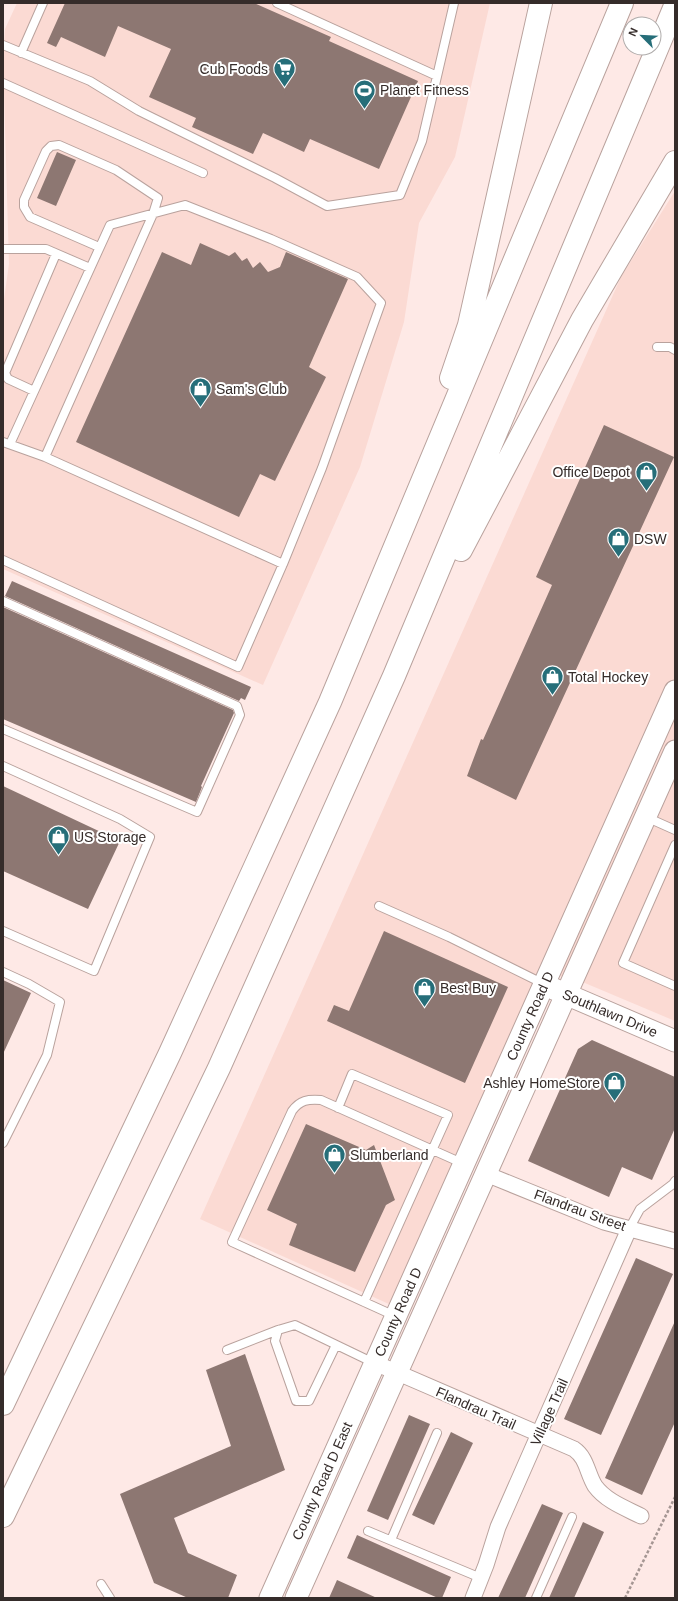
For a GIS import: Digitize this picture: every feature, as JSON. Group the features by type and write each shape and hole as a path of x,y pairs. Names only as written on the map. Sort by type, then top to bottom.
{"highway":[{"path":"402,531 469,325 541,3"},
{"path":"3,1404 177,1039 330,702 622,3"},
{"path":"3,1516 219,1068 394,676 675,6"},
{"path":"394,676 582,320 675,162"}],"street":[{"name":"County Road D","path":"375,1363 675,691"},
{"name":"County Road D","path":"396,1373 567,995 675,751"},
{"name":"Southlawn Drive","path":"544,984 675,1041"},
{"name":"Flandrau Street","path":"486,1174 604,1222 675,1241"},
{"name":"Village Trail","path":"473,1598 498,1527 629,1229"},
{"name":"Flandrau Trail","path":"375,1363 577,1451 585,1462 594,1484 606,1498 642,1516"},
{"name":"County Road D East","path":"270,1598 375,1363"},
{"name":"County Road D East","path":"296,1598 396,1373"}],"lane":[{"path":"21,53 44,3"},
{"path":"277,3 437,76"},
{"path":"3,45 90,81 139,111 275,178 327,206 400,195 422,141 454,3"},
{"path":"3,83 203,173"},
{"path":"45,457 153,214 158,198 116,170 59,145 51,146 46,151 24,200 24,207 30,217 99,247"},
{"path":"3,560 238,667 283,564 322,468 380,303 357,277 250,230 185,205 110,225 34,391 6,443 45,457 283,564"},
{"path":"3,249 46,249 90,268"},
{"path":"34,391 8,380 5,373 56,254"},
{"path":"657,347 675,350"},
{"path":"3,601 237,706 240,715 197,812 3,729"},
{"path":"3,766 120,819 150,837 94,971 3,930"},
{"path":"646,817 675,830"},
{"path":"675,845 623,963 675,986"},
{"path":"378,906 449,937 544,984"},
{"path":"3,972 29,984 60,1002 47,1055 3,1143"},
{"path":"338,1108 352,1074 448,1115 434,1150 364,1302"},
{"path":"396,1316 232,1242 294,1107 303,1101 311,1099 321,1100 464,1164"},
{"path":"629,1229 640,1208 675,1181"},
{"path":"227,1350 295,1324 375,1363"},
{"path":"278,1330 275,1341 296,1401 309,1401 336,1345"},
{"path":"391,1540 437,1433"},
{"path":"536,1598 572,1517"},
{"path":"368,1531 481,1578"},
{"path":"101,1584 110,1598"}],"path":[{"path":"625,1598 675,1496"}],"shaded area":[{"path":"17,3 490,3 455,157 419,223 404,322 360,467 263,685 3,569 3,306 9,264 3,59 5,29"},
{"path":"675,191 675,1021 573,978 550,975 400,1309 200,1219 621,277"}],"building":[{"name":"Cub Foods","path":"65,3 254,3 331,37 329,41 418,81 379,169 310,139 304,152 263,133 253,154 192,127 196,118 149,97 171,49 118,26 105,57 61,37 56,47 47,43"},
{"path":"57,152 76,160 56,206 37,198"},
{"name":"Sam's Club","path":"200,243 229,256 235,252 242,261 247,258 253,268 260,262 268,272 280,267 286,252 348,279 309,367 326,377 275,481 260,474 239,517 76,442 162,252 191,265"},
{"path":"604,425 674,457 516,800 467,776 481,739 483,740 552,585 536,577"},
{"path":"12,581 251,687 245,700 241,698 239,701 5,596"},
{"path":"3,607 233,710 234,713 201,786 202,787 196,802 3,719"},
{"name":"US Storage","path":"3,786 120,841 88,909 3,871"},
{"name":"Best Buy","path":"384,931 508,987 465,1083 327,1021 334,1005 349,1011"},
{"path":"3,980 31,993 3,1054"},
{"name":"Ashley HomeStore","path":"592,1040 675,1077 675,1128 652,1180 622,1167 609,1197 528,1161 578,1049"},
{"name":"Slumberland","path":"306,1124 366,1150 374,1145 395,1200 386,1205 355,1272 289,1245 297,1224 267,1210"},
{"path":"636,1258 673,1274 601,1435 564,1419"},
{"path":"675,1321 675,1422 642,1495 605,1478"},
{"path":"245,1354 285,1470 174,1518 188,1553 237,1575 228,1598 188,1598 154,1583 120,1494 231,1446 206,1370"},
{"path":"409,1415 430,1424 388,1520 367,1511"},
{"path":"451,1432 473,1443 434,1525 412,1515"},
{"path":"542,1504 563,1513 525,1598 498,1598"},
{"path":"583,1522 604,1532 574,1598 549,1598"},
{"path":"357,1535 451,1577 442,1598 438,1598 347,1558"},
{"path":"337,1580 377,1598 329,1598"}],"place":[{"name":"Cub Foods","path":"284,88"},
{"name":"Planet Fitness","path":"364,110"},
{"name":"Sam's Club","path":"200,408"},
{"name":"Office Depot","path":"646,492"},
{"name":"DSW","path":"619,558"},
{"name":"Total Hockey","path":"552,696"},
{"name":"US Storage","path":"58,856"},
{"name":"Best Buy","path":"424,1008"},
{"name":"Ashley HomeStore","path":"615,1102"},
{"name":"Slumberland","path":"334,1174"}]}
